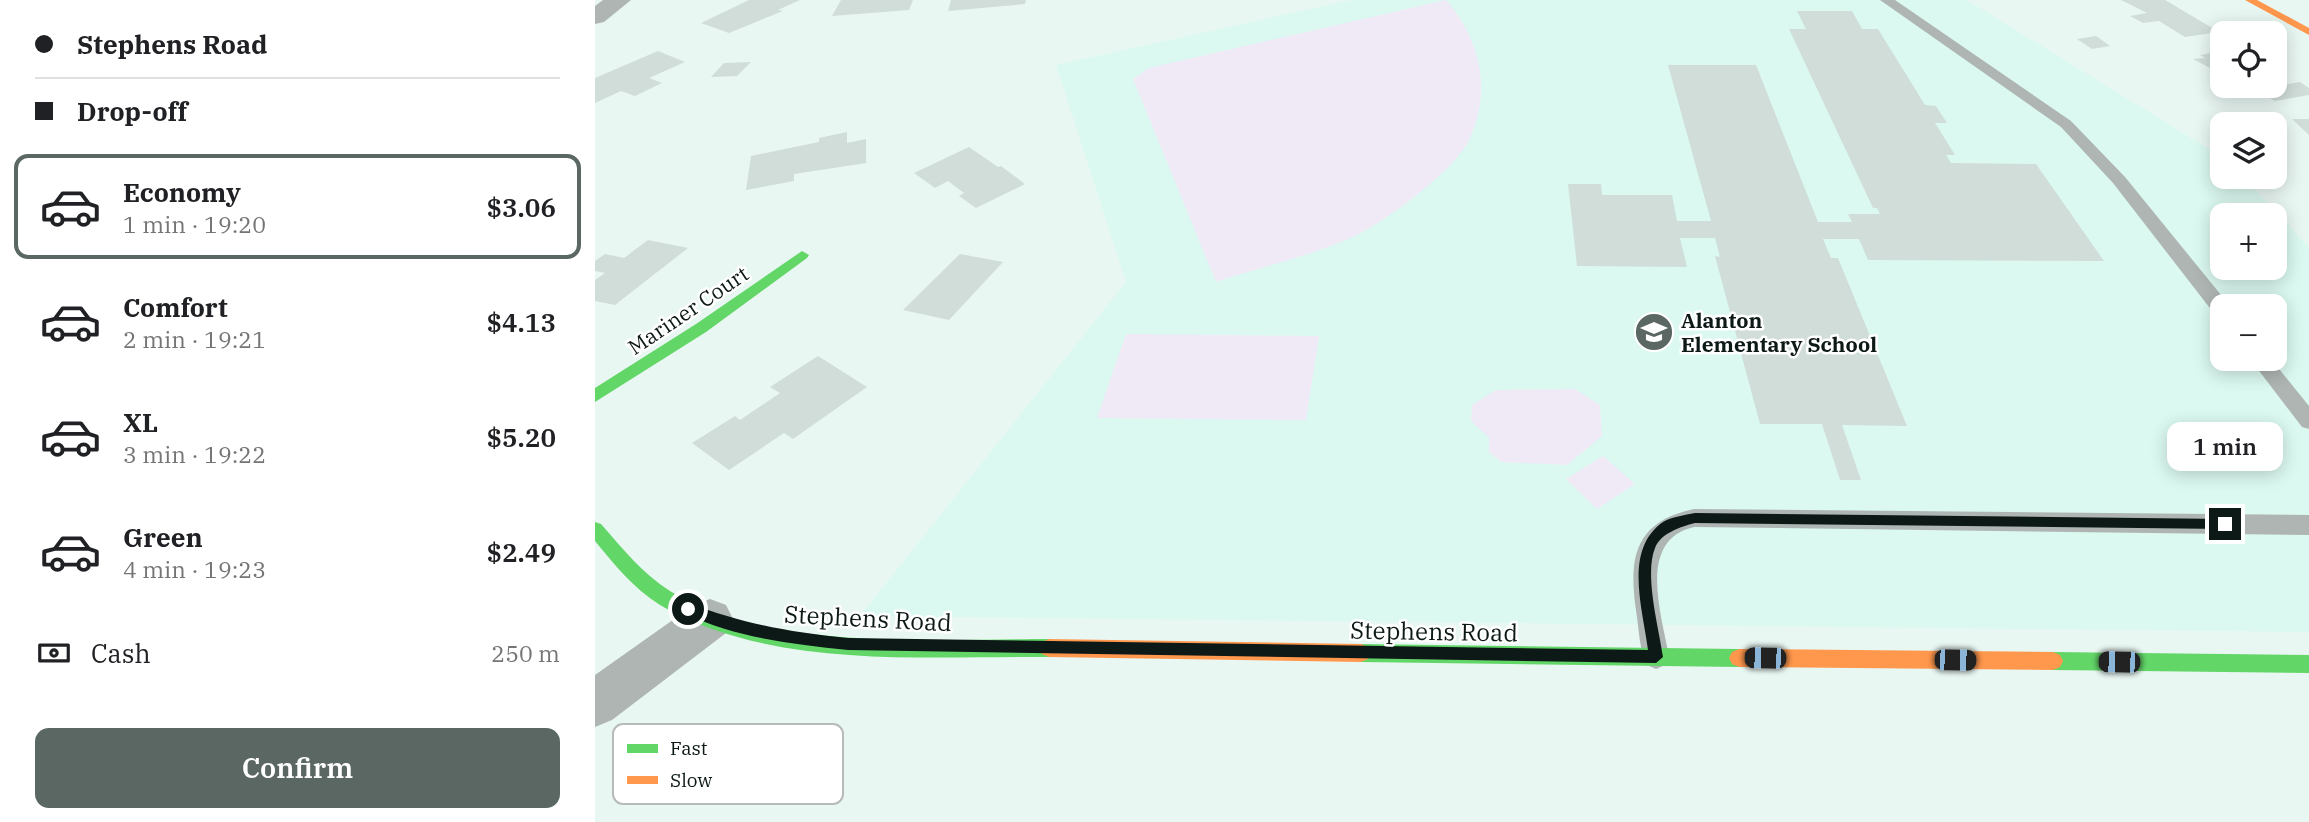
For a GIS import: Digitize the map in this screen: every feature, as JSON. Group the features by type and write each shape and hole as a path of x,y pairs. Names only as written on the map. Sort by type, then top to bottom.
{"street":[{"path":"595,17 619,0"},
{"path":"2251,0 2309,32"},
{"name":"Mariner Court","path":"595,396 673,349 755,292 802,255"},
{"name":"Stephens Road","path":"595,528 629,567 667,599 710,619 775,636 848,644 2309,664"},
{"path":"595,704 710,619"}],"lane":[{"path":"1886,0 2066,124 2119,180 2210,295"},
{"path":"2269,371 2309,422"},
{"path":"1656,657 1644,570 1649,544 1669,525 1695,518 2309,525"}],"shaded area":[{"name":"Alanton Elementary School","path":"1351,0 1967,0 2210,150 2210,189 2254,189 2268,203 2210,203 2210,280 2287,280 2287,224 2309,247 2309,632 860,616 1126,282 1056,65"},
{"path":"1446,0 1467,31 1479,65 1481,83 1477,120 1462,151 1418,194 1367,230 1320,250 1216,282 1133,79 1149,68"},
{"path":"1126,334 1319,336 1306,420 1097,418"},
{"path":"1575,389 1600,405 1602,436 1567,465 1501,462 1489,452 1489,438 1471,421 1472,405 1496,390"},
{"path":"1603,456 1635,484 1597,509 1566,479"}],"building":[{"path":"749,0 800,0 778,10 783,11 729,33 701,23"},
{"path":"841,0 913,0 909,10 832,16"},
{"path":"951,0 1026,0 1025,4 948,11"},
{"path":"2121,0 2165,0 2210,27 2210,33 2185,37 2159,21 2143,23 2130,16 2147,13"},
{"path":"1797,11 1852,11 1862,29 1878,29 1925,105 1936,106 1947,123 1935,123 1955,155 1946,155 1951,163 2036,164 2104,261 1868,260 1859,239 1823,239 1831,258 1838,258 1907,426 1842,425 1861,480 1840,480 1822,424 1760,424 1715,256 1720,257 1715,238 1680,238 1687,267 1577,266 1568,184 1601,184 1602,195 1672,195 1677,221 1711,221 1668,65 1756,65 1818,222 1852,222 1848,214 1880,214 1877,208 1873,208 1789,29 1806,29"},
{"path":"2096,36 2110,46 2092,49 2077,39"},
{"path":"658,51 685,62 649,78 662,83 635,96 621,91 595,103 595,78"},
{"path":"2210,53 2210,68 2193,59 2205,58 2200,55"},
{"path":"751,62 737,76 711,77 724,63"},
{"path":"2300,82 2309,88 2309,95 2275,101 2270,98 2287,98 2287,83"},
{"path":"2292,119 2309,119 2309,135"},
{"path":"847,132 847,143 866,139 866,163 794,174 794,181 746,190 751,156 819,142 819,138"},
{"path":"969,147 1025,184 976,208 959,196 964,193 948,181 935,188 914,173"},
{"path":"648,240 688,248 615,305 595,301 595,280 605,273 595,271 595,261 605,254 624,258"},
{"path":"960,254 1003,262 949,320 903,310"},
{"path":"818,356 867,387 793,439 784,433 729,470 692,443 735,416 740,420 780,393 770,387"}],"traffic: fast":[{"path":"595,396 701,328 802,255"},
{"path":"595,529 638,576 667,599 707,618 752,632 852,645 1049,648"},
{"path":"1361,653 1739,658"},
{"path":"2053,661 2309,664"}],"traffic: slow":[{"path":"2250,0 2309,32"},
{"path":"1049,648 1361,653"},
{"path":"1739,658 2053,661"}],"place":[{"name":"Alanton Elementary School","path":"1654,332"}],"route":[{"path":"688,609 710,619 775,636 848,644 1656,657 1644,570 1649,544 1669,525 1695,518 2225,524"}]}
